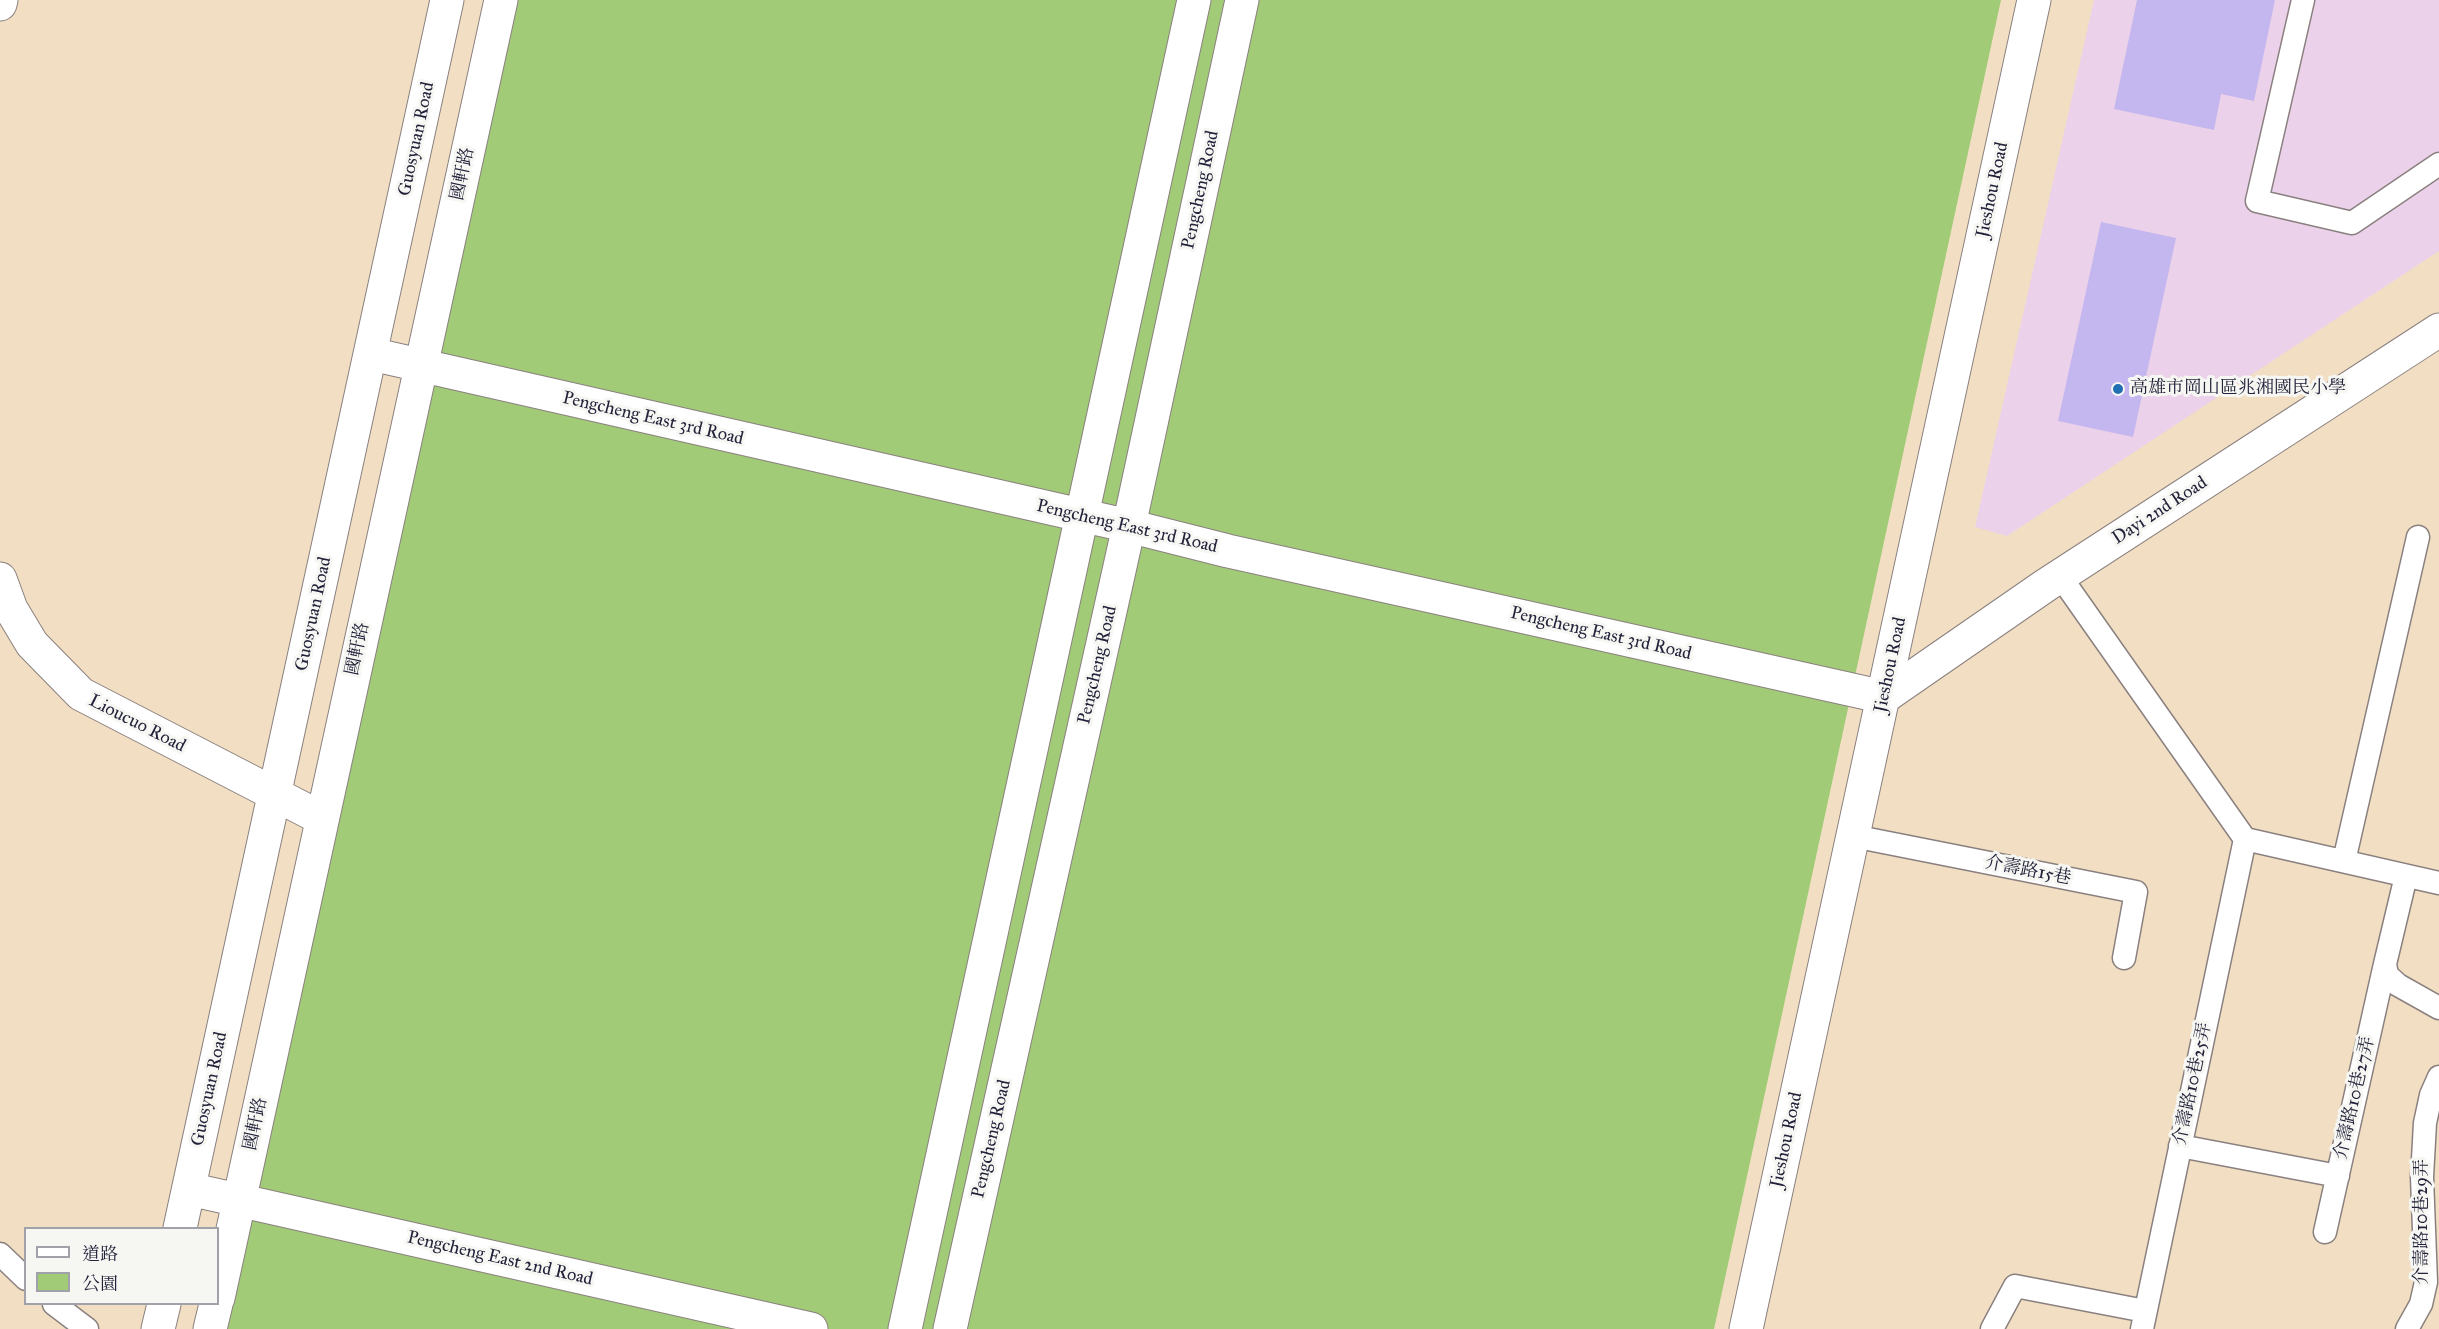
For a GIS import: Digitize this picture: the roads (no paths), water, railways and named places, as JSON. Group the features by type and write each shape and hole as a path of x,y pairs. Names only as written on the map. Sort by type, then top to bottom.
{"street":[{"name":"Guosyuan Road","path":"180,1227 447,0"},
{"name":"國軒路","path":"219,1294 501,0"},
{"path":"904,1329 1194,0"},
{"name":"Pengcheng Road","path":"950,1329 1129,526 1242,0"},
{"name":"Jieshou Road","path":"1746,1329 2034,0"},
{"name":"Dayi 2nd Road","path":"1884,697 2060,576 2439,330"},
{"name":"Pengcheng East 3rd Road","path":"370,354 1129,526 1228,551 1884,697"},
{"name":"Lioucuo Road","path":"0,579 11,609 32,644 81,694 321,818"},
{"name":"Pengcheng East 2nd Road","path":"189,1189 811,1329"},
{"path":"158,1329 164,1305"},
{"path":"210,1329 216,1305"}],"lane":[{"path":"2303,0 2257,201 2352,223 2439,165"},
{"path":"2344,861 2418,537"},
{"path":"2060,576 2245,839 2439,883"},
{"name":"介壽路15巷","path":"1853,836 2136,892 2124,958"},
{"name":"介壽路10巷25弄","path":"2144,1320 2245,839"},
{"path":"2406,876 2385,964 2387,975 2398,985 2439,1008"},
{"name":"介壽路10巷27弄","path":"2325,1232 2385,964"},
{"name":"介壽路10巷29弄","path":"2407,1329 2421,1304 2426,1282 2422,1177 2425,1123 2431,1095 2439,1077"},
{"path":"2180,1146 2337,1176"},
{"path":"0,1254 24,1277"},
{"path":"1992,1329 2015,1286 2144,1320"},
{"path":"55,1305 87,1329"}],"place":[{"name":"高雄市岡山區兆湘國民小學","path":"2118,389"}]}
